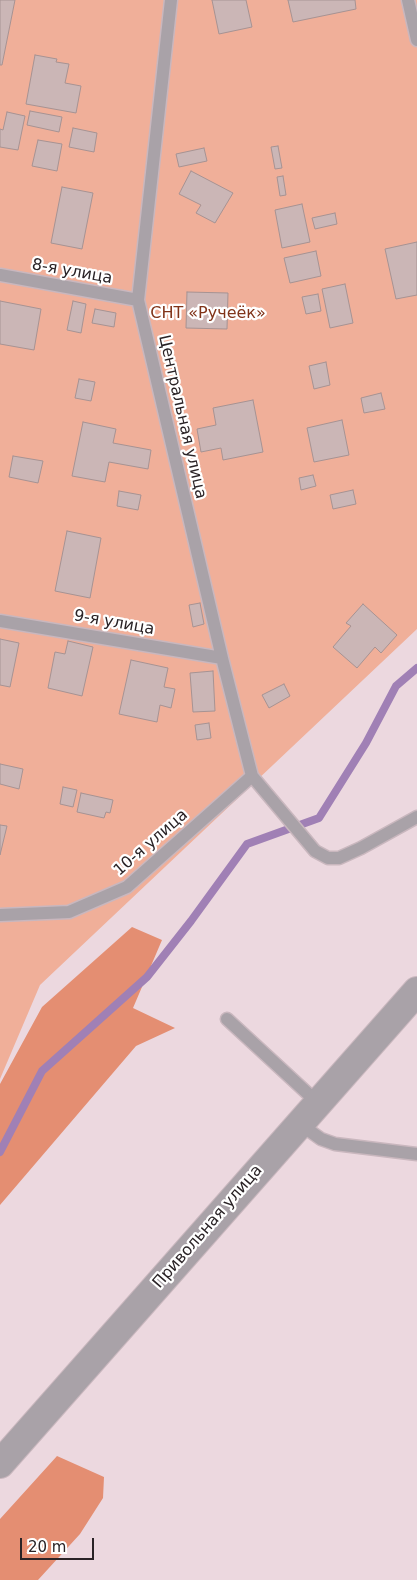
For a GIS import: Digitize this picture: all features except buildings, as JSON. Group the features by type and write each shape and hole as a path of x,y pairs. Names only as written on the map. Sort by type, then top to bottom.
{"street":[{"name":"Привольная улица","path":"0,1464 417,991"}],"lane":[{"name":"Центральная улица","path":"172,0 138,300 222,658 252,776"},
{"path":"408,0 417,40"},
{"name":"8-я улица","path":"0,275 138,300"},
{"name":"9-я улица","path":"0,621 222,658"},
{"path":"252,776 315,852 328,858 339,858 361,848 417,817"},
{"name":"10-я улица","path":"0,915 69,912 127,887 252,776"},
{"path":"227,1019 318,1103"},
{"path":"300,1124 321,1138 335,1144 417,1154"}],"green space":[{"name":"СНТ «Ручеёк»","path":"0,0 417,0 417,629 40,985 0,1079"}],"shaded area":[{"path":"132,927 162,940 133,1008 175,1028 136,1046 0,1205 0,1084 42,1007"},
{"path":"57,1456 104,1477 103,1498 80,1534 38,1580 0,1580 0,1519"}],"waterway":[{"path":"0,1152 42,1071 147,977 191,921 247,844 319,818 366,743 396,686 417,668"}]}
